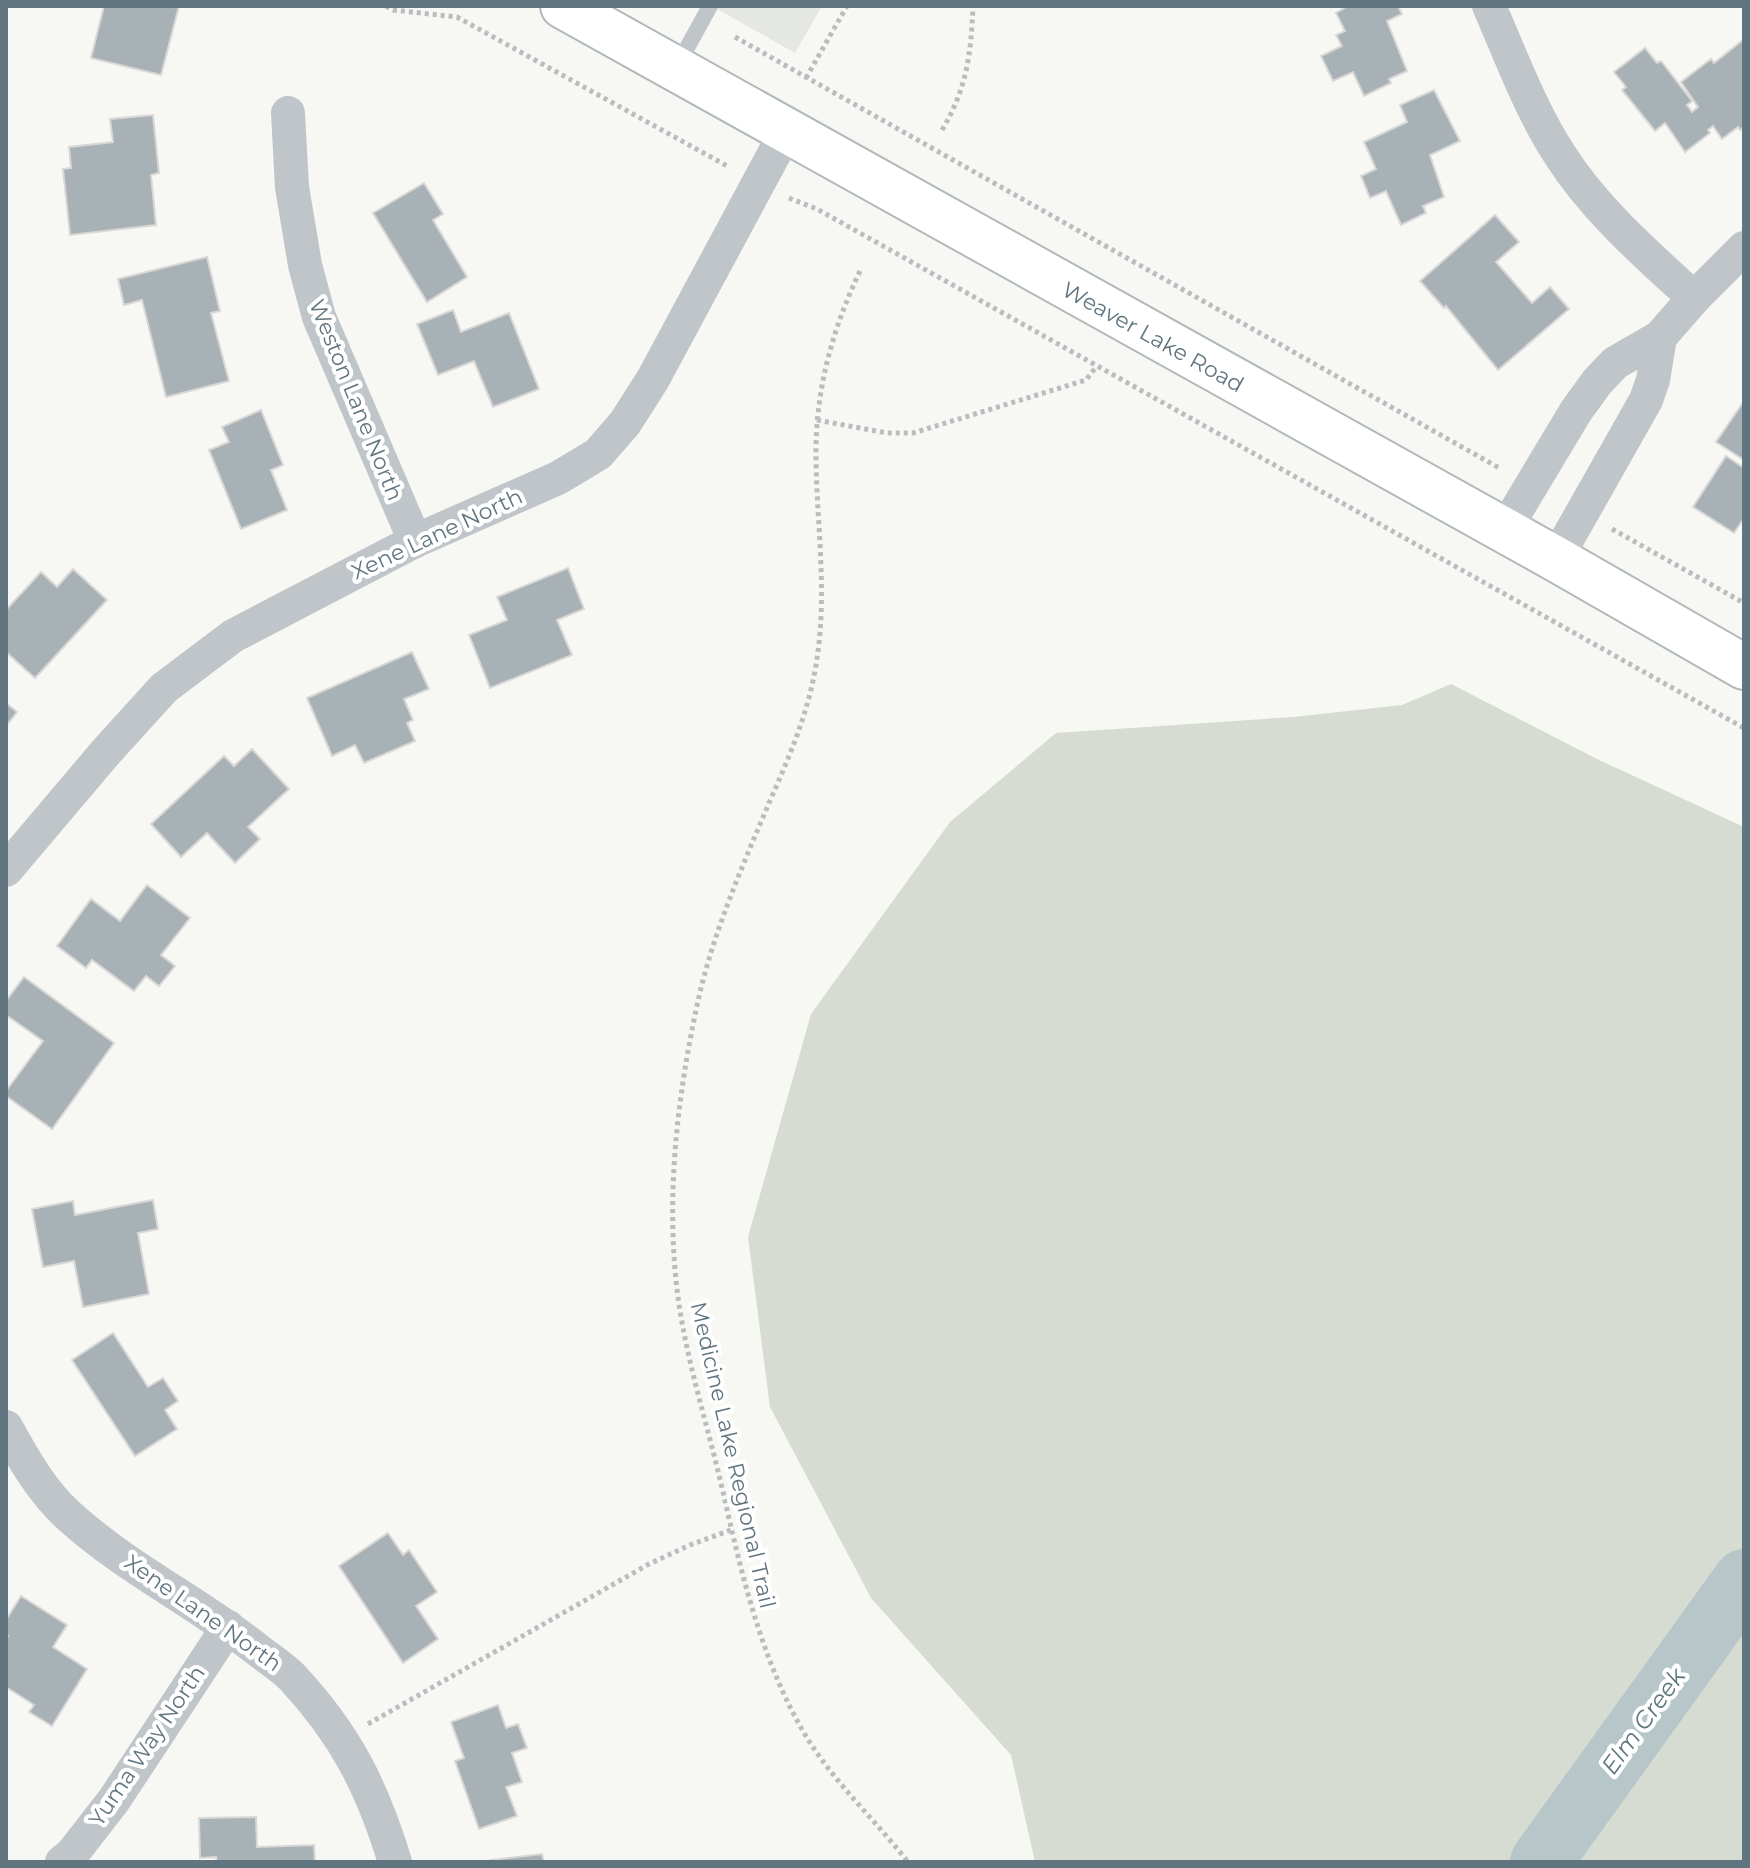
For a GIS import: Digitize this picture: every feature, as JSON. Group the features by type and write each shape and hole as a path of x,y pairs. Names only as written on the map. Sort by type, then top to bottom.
{"main road":[{"name":"Weaver Lake Road","path":"563,6 1556,559 1744,667"}],"street":[{"path":"1489,6 1539,119 1560,156 1585,191 1613,221 1694,298"},
{"name":"Weston Lane North","path":"288,113 292,187 305,265 319,317 415,541"},
{"name":"Xene Lane North","path":"6,870 164,688 233,636 415,541 558,478 598,454 625,423 653,379 787,130"},
{"path":"1504,531 1576,411 1597,382 1615,363 1660,337 1744,248"},
{"path":"1556,559 1646,400 1653,380 1660,337"},
{"name":"Xene Lane North","path":"6,1427 26,1463 68,1515 122,1556 228,1627 290,1675 343,1738 378,1807 395,1862"},
{"name":"Yuma Way North","path":"62,1862 72,1854 114,1800 228,1627"}],"lane":[{"path":"676,69 710,6"}],"path":[{"path":"386,6 393,10 457,17 734,170"},
{"path":"806,78 847,6"},
{"path":"942,130 965,83 973,6"},
{"path":"735,37 1504,471"},
{"path":"788,198 817,209 1744,728"},
{"name":"Medicine Lake Regional Trail","path":"860,271 835,330 817,420 823,586 814,675 799,730 736,883 698,999 672,1189 673,1245 689,1360 731,1530 767,1655 805,1735 825,1765 908,1862"},
{"path":"817,420 887,433 913,433 1086,380 1096,367"},
{"path":"1600,523 1744,603"},
{"path":"343,1738 649,1564 731,1530"}],"shaded area":[{"path":"712,6 822,6 795,53"},
{"path":"1451,684 1597,759 1744,827 1744,1862 1035,1862 1011,1755 871,1598 770,1407 748,1237 811,1014 950,822 1056,733 1294,717 1402,705"}],"building":[{"path":"104,6 179,6 161,75 91,58"},
{"path":"1348,6 1398,6 1402,14 1387,21 1407,71 1364,96 1353,72 1333,81 1321,56 1342,46 1336,35 1345,31 1336,13"},
{"path":"1744,39 1744,127 1740,130 1738,127 1722,139 1713,126 1708,130 1710,133 1685,152 1665,123 1655,131 1622,90 1626,87 1614,72 1645,48 1657,63 1661,61 1692,101 1687,105 1692,112 1698,107 1681,82 1711,59 1714,63"},
{"path":"1434,90 1460,141 1430,155 1444,197 1423,206 1426,213 1401,225 1386,191 1370,198 1361,176 1376,169 1364,142 1407,122 1400,105"},
{"path":"153,115 159,173 151,175 156,225 70,235 63,169 71,168 69,147 113,142 110,119"},
{"path":"424,183 443,214 433,220 467,277 427,302 373,213"},
{"path":"1495,215 1519,242 1496,262 1532,303 1550,287 1569,309 1498,370 1446,306 1444,308 1420,281"},
{"path":"207,257 220,311 211,313 229,381 166,397 142,300 124,305 118,279"},
{"path":"453,310 461,332 509,313 539,389 493,407 474,361 438,375 417,324"},
{"path":"1742,404 1744,406 1744,460 1716,442"},
{"path":"261,410 283,465 271,470 287,510 241,529 209,450 229,442 222,427"},
{"path":"1726,456 1744,468 1744,518 1734,533 1693,507"},
{"path":"568,568 584,609 557,620 572,655 490,688 469,635 507,620 497,597"},
{"path":"73,569 107,600 35,678 6,652 6,610 41,572 57,587"},
{"path":"412,652 429,689 404,699 413,720 407,723 415,741 364,763 355,745 332,756 307,698"},
{"path":"6,703 17,712 6,726"},
{"path":"252,749 289,789 248,827 260,839 235,863 207,833 181,857 151,824 224,756 234,766"},
{"path":"147,885 190,918 161,955 175,966 159,986 146,976 134,991 92,960 86,968 57,946 91,899 120,921"},
{"path":"24,977 114,1043 52,1129 6,1096 6,1091 43,1041 6,1015 6,1001"},
{"path":"153,1200 158,1229 138,1233 149,1294 83,1307 74,1261 43,1267 32,1209 73,1201 75,1215"},
{"path":"113,1333 148,1387 163,1378 178,1401 165,1410 177,1429 135,1456 72,1360"},
{"path":"388,1533 403,1555 409,1550 437,1592 416,1606 438,1639 403,1663 339,1566"},
{"path":"21,1596 67,1625 53,1647 87,1669 52,1726 29,1712 34,1705 6,1687 6,1620"},
{"path":"498,1705 506,1728 518,1724 527,1748 512,1753 522,1782 506,1787 517,1816 479,1829 455,1761 464,1758 451,1722"},
{"path":"256,1817 257,1847 314,1845 315,1862 217,1862 216,1857 200,1858 199,1818"},
{"path":"542,1854 544,1862 491,1860"}],"waterway":[{"name":"Elm Creek","path":"1541,1862 1744,1580"}]}
